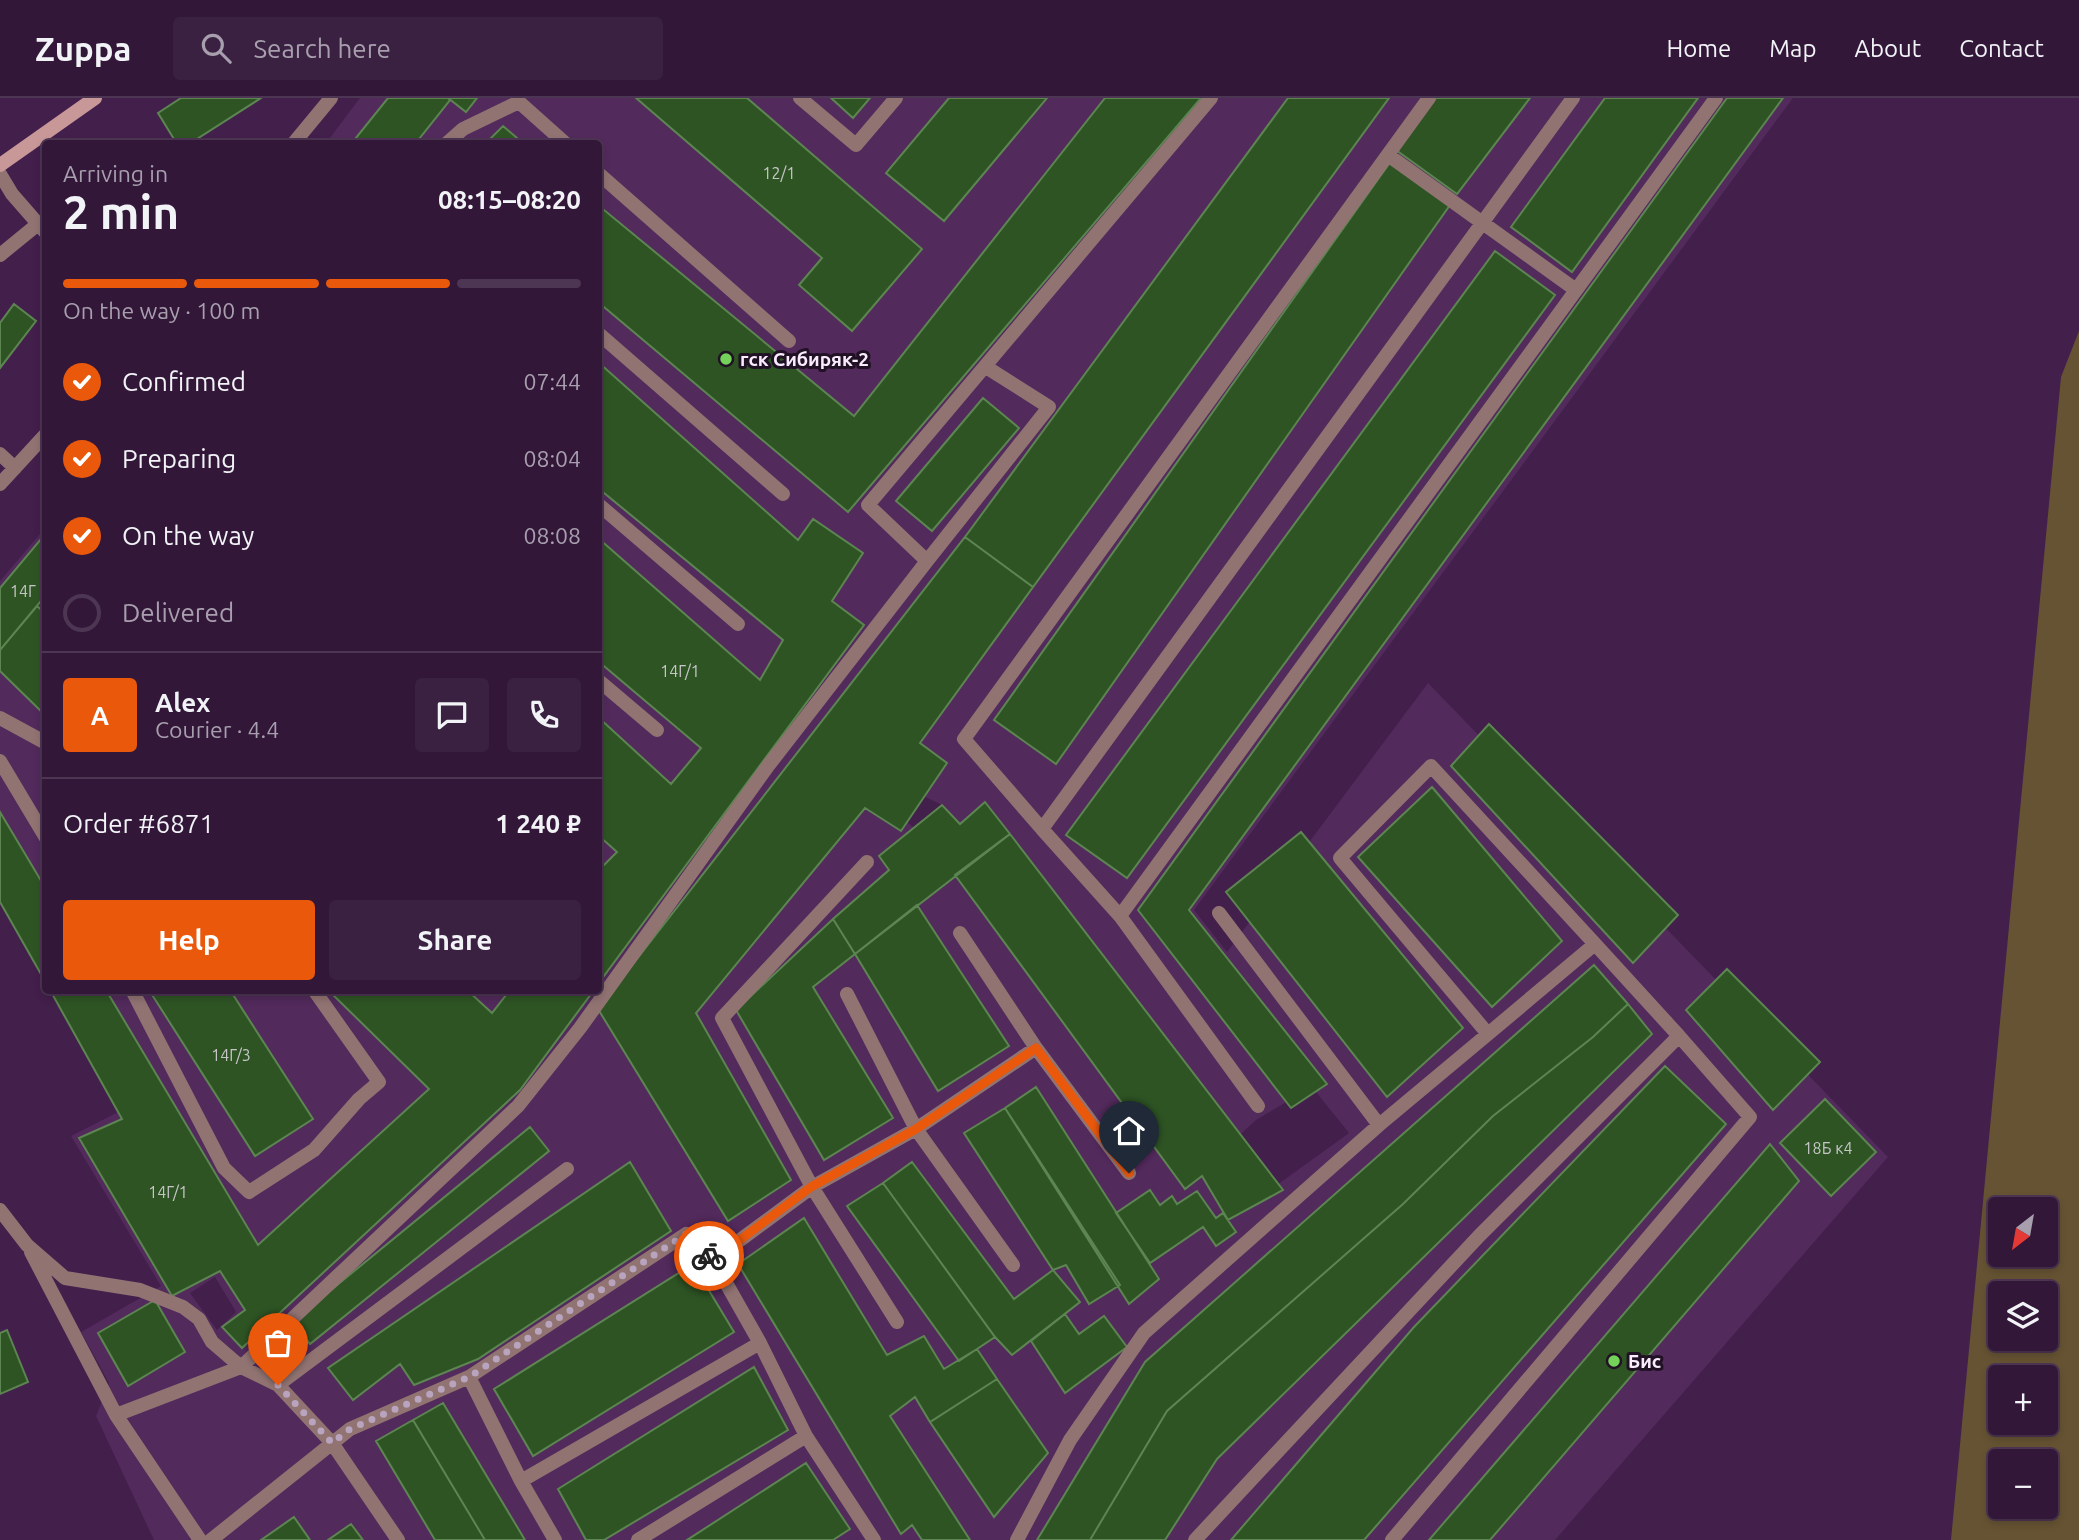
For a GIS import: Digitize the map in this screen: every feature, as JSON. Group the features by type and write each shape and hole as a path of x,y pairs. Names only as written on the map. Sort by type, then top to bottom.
{"street":[{"path":"0,165 95,98"}],"lane":[{"path":"296,140 331,98"},
{"path":"800,98 856,145 896,98"},
{"path":"928,561 867,505 986,368 1211,98"},
{"path":"1258,1106 1120,916 964,739 1429,98"},
{"path":"1042,829 1573,98"},
{"path":"1120,916 1716,98"},
{"path":"451,140 463,129 519,102 562,140"},
{"path":"1388,155 1576,290"},
{"path":"0,174 12,194 42,228 0,255"},
{"path":"602,177 789,341"},
{"path":"602,336 783,494"},
{"path":"116,1415 241,1367 518,1106 580,1028 768,766 1049,407 986,368"},
{"path":"0,484 42,438"},
{"path":"0,454 15,468"},
{"path":"602,508 737,624"},
{"path":"602,683 657,730"},
{"path":"0,718 42,741"},
{"path":"0,761 42,831"},
{"path":"1392,1540 1751,1117 1431,766 1340,858 1488,1034"},
{"path":"867,863 722,1018 811,1187 897,1322"},
{"path":"1219,913 1379,1125"},
{"path":"960,933 1036,1048 1129,1173"},
{"path":"1017,1540 1070,1440 1144,1334 1379,1125 1595,944"},
{"path":"134,994 224,1168 249,1192 314,1150 379,1082 317,994"},
{"path":"847,994 916,1129 1013,1265"},
{"path":"1195,1540 1479,1236 1679,1036"},
{"path":"713,1260 811,1187 916,1129 1036,1048"},
{"path":"278,1385 566,1169"},
{"path":"0,1210 27,1245 116,1415 200,1540"},
{"path":"211,1540 350,1429 469,1377 686,1234 713,1260 760,1343 806,1436 874,1540"},
{"path":"27,1245 65,1278 140,1290 183,1307 199,1320 212,1342 241,1367 278,1385 332,1443 398,1540"},
{"path":"521,1481 760,1343"},
{"path":"469,1377 521,1481 555,1540"},
{"path":"638,1540 806,1436"}],"shaded area":[{"path":"360,98 1793,98 1194,910 1227,952 1428,683 1888,1157 1555,1540 154,1540 96,1416 109,1383 81,1332 161,1286 71,1136 124,1109 58,994 602,994 602,140 328,140","holes":["913,791 942,805 976,839 1216,1157 1256,1120 1312,1087 1349,1133 1241,1211 937,845 875,798","215,1277 236,1312 217,1330 190,1293"]},
{"path":"2079,331 2079,1540 1951,1540 2061,377"},
{"path":"42,532 42,967 0,894 0,581"}],"building":[{"path":"181,98 261,98 195,140 175,140 158,113"},
{"path":"388,98 450,100 418,140 354,140"},
{"path":"448,98 477,98 466,112"},
{"path":"636,98 747,98 922,249 852,331 799,285 822,258"},
{"path":"831,98 870,98 853,118"},
{"path":"949,98 1047,98 944,221 886,173"},
{"name":"гск Сибиряк-2","path":"1105,98 1201,98 848,512 602,305 602,208 854,416"},
{"path":"1288,98 1389,98 1033,587 965,537"},
{"path":"1436,98 1530,98 1457,194 1396,150"},
{"path":"1605,98 1698,98 1572,272 1511,227"},
{"path":"1727,98 1783,98 1189,910 1327,1084 1291,1108 1138,910"},
{"path":"503,126 519,140 489,140"},
{"path":"1391,161 1450,205 1056,764 994,720"},
{"path":"1495,251 1555,295 1127,878 1066,835"},
{"path":"14,304 36,321 0,368 0,323"},
{"path":"602,366 798,540 813,519 863,553 832,601 864,625 602,979 602,867 617,852 602,839 602,721 671,784 701,748 602,664 602,542 760,680 783,640 602,491"},
{"path":"983,398 1019,428 932,531 896,501"},
{"path":"965,537 1033,587 920,743 947,763 901,831 865,808 696,1013 791,1180 728,1221 598,1009"},
{"path":"42,538 42,600 0,650 0,588"},
{"path":"37,606 42,610 42,712 0,671 0,650"},
{"path":"1489,724 1678,915 1633,963 1451,766"},
{"path":"1432,787 1562,941 1492,1007 1358,857"},
{"path":"985,802 1010,834 855,954 833,919 889,870 879,856 942,805 960,824"},
{"path":"0,812 42,882 42,976 0,902"},
{"path":"1301,832 1463,1028 1387,1097 1226,892"},
{"path":"1010,834 1283,1190 1228,1220 1202,1176 1185,1189 955,875"},
{"path":"917,905 1009,1046 938,1091 855,954"},
{"path":"833,919 855,954 813,987 893,1118 824,1160 736,1010"},
{"path":"1594,965 1628,1004 1593,1037 1493,1116 1403,1204 1167,1411 1090,1540 1037,1540 1145,1362"},
{"path":"1727,969 1820,1062 1773,1110 1686,1010"},
{"path":"52,994 108,994 258,1245 429,1089 332,994 471,994 492,1013 507,994 591,994 520,1090 242,1348 222,1327 245,1310 220,1271 172,1296 79,1138 122,1119"},
{"path":"152,994 233,994 313,1119 255,1156"},
{"path":"1628,1004 1652,1034 1217,1459 1165,1540 1090,1540 1167,1411 1403,1204 1493,1116 1593,1037"},
{"path":"1665,1066 1726,1124 1364,1540 1231,1540 1414,1327"},
{"path":"1036,1087 1159,1279 1129,1304 1005,1108"},
{"path":"1825,1099 1876,1152 1831,1196 1780,1143"},
{"path":"1005,1108 1120,1285 1089,1304 1066,1265 1053,1270 964,1133"},
{"path":"530,1127 549,1151 310,1344 292,1322"},
{"name":"Бис","path":"1770,1144 1799,1181 1490,1540 1429,1540"},
{"path":"630,1162 671,1231 478,1359 414,1385 400,1364 353,1400 328,1368"},
{"path":"912,1162 1014,1299 1053,1270 1080,1302 1012,1355 995,1337 883,1183"},
{"path":"883,1183 995,1337 959,1361 847,1206"},
{"path":"1150,1190 1160,1205 1172,1196 1177,1204 1197,1191 1216,1218 1223,1213 1236,1232 1216,1246 1203,1227 1150,1263 1116,1213"},
{"path":"804,1218 887,1355 924,1336 944,1369 977,1349 997,1379 930,1422 915,1397 890,1416 970,1540 922,1540 912,1525 901,1534 738,1264"},
{"path":"693,1264 734,1332 533,1456 494,1389"},
{"path":"155,1300 185,1352 128,1386 98,1333"},
{"path":"1065,1314 1079,1334 1104,1316 1127,1347 1065,1393 1031,1341"},
{"path":"7,1330 28,1382 0,1394 0,1333"},
{"path":"754,1367 788,1430 604,1540 586,1540 558,1489"},
{"path":"997,1379 1048,1453 994,1517 930,1422"},
{"path":"443,1403 525,1540 485,1540 413,1420"},
{"path":"413,1420 485,1540 435,1540 376,1441"},
{"path":"806,1463 850,1529 833,1540 687,1540"},
{"path":"294,1517 310,1540 261,1540"},
{"path":"351,1524 363,1540 328,1540"}],"way so far":[{"path":"278,1385 332,1443 350,1429 469,1377 686,1234 709,1256"}],"place":[{"name":"гск Сибиряк-2","path":"726,359"},
{"name":"Бис","path":"1614,1361"}],"route":[{"path":"709,1256 713,1260 811,1187 916,1129 1036,1048 1129,1173"}]}
